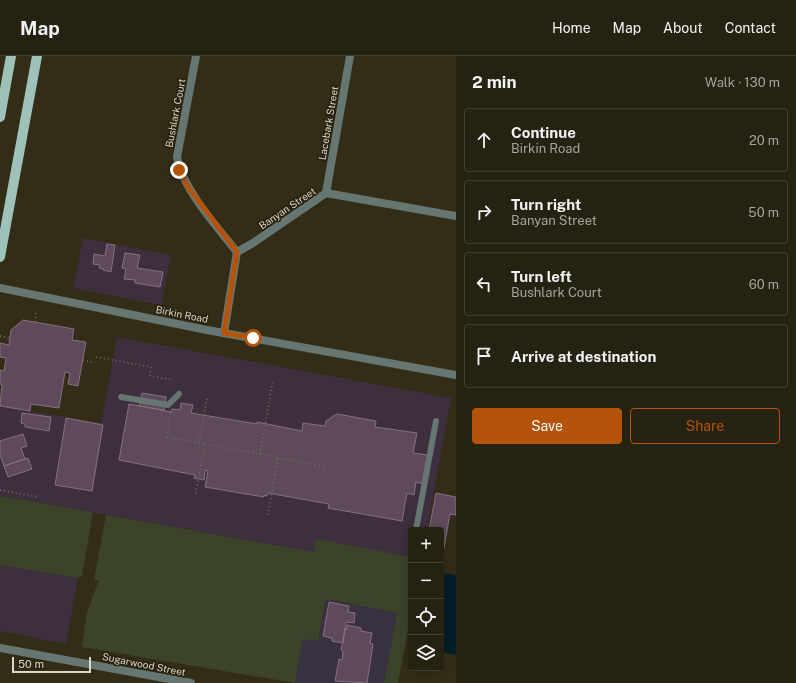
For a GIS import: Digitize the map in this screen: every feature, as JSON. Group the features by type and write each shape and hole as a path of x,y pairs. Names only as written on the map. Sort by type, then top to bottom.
{"main road":[{"path":"0,117 11,56"},
{"path":"0,257 37,56"}],"street":[{"name":"Bushlark Court","path":"196,56 177,157 179,170 188,187 237,252"},
{"name":"Lacebark Street","path":"326,193 350,56"},
{"name":"Banyan Street","path":"237,252 253,243 326,193 456,216"},
{"path":"224,333 237,252"},
{"name":"Birkin Road","path":"0,288 224,333 456,375"},
{"name":"Sugarwood Street","path":"0,648 191,683"},
{"path":"137,683 139,674"}],"lane":[{"path":"121,397 168,405 179,394"},
{"path":"417,527 436,422"}],"path":[{"path":"35,322 36,312"},
{"path":"0,336 10,338"},
{"path":"96,357 151,367 150,376 174,380"},
{"path":"82,360 96,363"},
{"path":"260,454 273,380"},
{"path":"199,442 207,398"},
{"path":"168,405 171,411 167,437 327,467"},
{"path":"196,496 205,444"},
{"path":"268,515 278,458"},
{"path":"0,490 38,497"}],"shaded area":[{"path":"83,238 171,255 161,305 73,288"},
{"path":"117,337 451,398 428,527 408,527 408,556 317,540 314,552 0,496 0,406 101,423"},
{"path":"0,564 78,578 66,644 0,631"},
{"path":"326,599 397,613 384,683 295,683 303,638 318,641"}],"green space":[{"path":"0,496 93,512 82,576 78,578 0,565"},
{"path":"106,515 314,552 316,539 408,556 408,630 398,683 384,683 397,613 326,599 318,641 303,639 295,683 82,647 87,612 99,580 94,580"}],"water":[{"path":"444,573 456,575 456,655 444,653"}],"building":[{"path":"107,244 115,245 111,272 99,268 100,265 93,264 94,254 105,256"},
{"path":"125,253 140,255 137,268 163,272 160,287 135,283 135,280 124,279 126,269 122,268"},
{"path":"23,320 74,329 72,340 86,342 78,386 68,384 70,373 65,372 59,408 31,404 30,411 0,406 2,385 0,384 0,370 4,371 6,358 0,357 0,343 9,345 11,330"},
{"path":"142,393 166,397 164,410 139,406"},
{"path":"181,403 193,405 191,413 257,424 257,422 302,431 303,423 325,426 326,421 337,414 376,421 375,427 417,433 413,453 428,455 423,484 416,482 414,495 407,493 402,521 328,508 329,504 268,493 267,496 264,495 264,497 205,487 208,471 205,470 204,480 194,478 195,475 119,460 129,404 171,412 172,409 180,410"},
{"path":"22,413 51,417 49,431 25,427 25,424 21,423"},
{"path":"66,418 103,425 92,491 55,485"},
{"path":"23,434 27,446 21,448 25,459 4,466 0,455 0,441"},
{"path":"28,458 32,469 8,477 4,466"},
{"path":"436,493 456,497 456,515 450,514 444,547 444,527 430,527"},
{"path":"329,602 349,606 348,612 355,613 354,623 346,622 343,643 332,641 332,638 323,636"},
{"path":"347,625 361,628 361,631 372,633 370,643 373,644 367,683 335,681 339,659 342,660 343,651 341,650"}],"route":[{"path":"179,170 188,187 237,252 224,333 253,338"}]}
